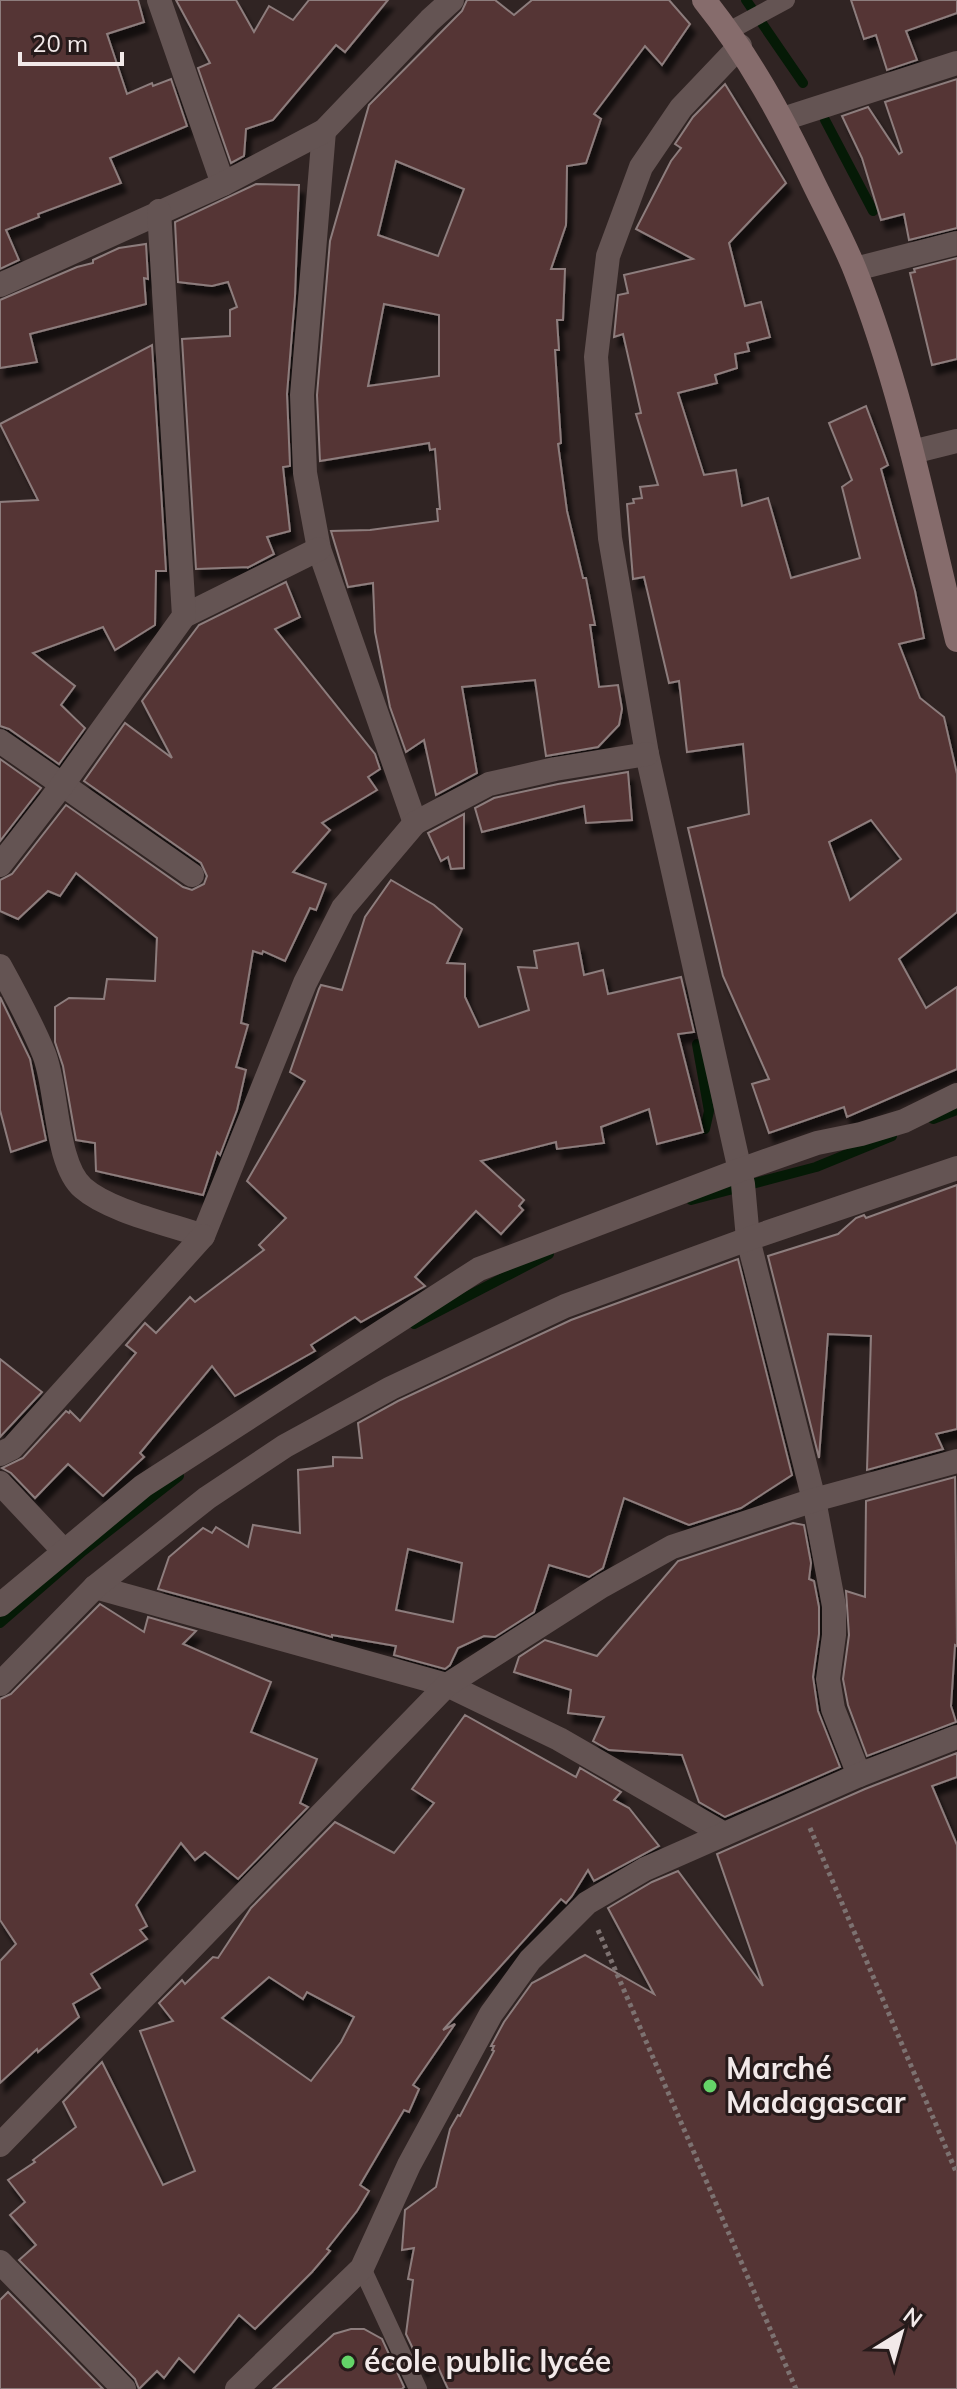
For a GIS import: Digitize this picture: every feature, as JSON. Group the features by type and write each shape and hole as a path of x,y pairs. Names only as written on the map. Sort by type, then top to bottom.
{"street":[{"path":"159,0 223,184"},
{"path":"0,285 223,184 324,131 452,0"},
{"path":"704,0 734,39 783,119 855,269 912,452 957,640"},
{"path":"734,39 641,167 608,256 596,357 610,538 647,754 743,1185 748,1239 814,1500 834,1606 828,1679 833,1709 859,1775"},
{"path":"783,119 957,63"},
{"path":"324,131 302,395 305,473 319,549 415,823"},
{"path":"159,211 184,616"},
{"path":"855,269 957,243"},
{"path":"912,452 957,441"},
{"path":"0,865 63,784 184,616 319,549"},
{"path":"0,741 192,875"},
{"path":"0,1454 12,1448 203,1236 305,983 324,945 343,908 415,823 489,784 555,769 647,754"},
{"path":"0,966 46,1057 68,1167 80,1186 100,1201 203,1236"},
{"path":"0,1605 143,1486 479,1269 743,1185 817,1143 904,1121 957,1095"},
{"path":"0,1684 95,1587 220,1490 285,1446 391,1388 565,1306 748,1239 957,1168"},
{"path":"0,2145 447,1685 602,1586 672,1547 814,1500 957,1461"},
{"path":"0,1483 64,1551"},
{"path":"95,1587 447,1685 559,1739 724,1834"},
{"path":"237,2389 362,2268 409,2165 491,2014 530,1960 587,1903 645,1869 859,1775 957,1737"},
{"path":"0,2262 124,2389"}],"lane":[{"path":"734,39 786,0"},
{"path":"362,2268 418,2389"}],"path":[{"path":"798,1802 957,2174"},
{"path":"587,1903 796,2389"}],"building":[{"path":"0,0 138,0 144,22 107,34 127,94 171,79 187,126 110,158 121,183 38,214 39,217 6,230 19,260 0,269"},
{"path":"176,0 236,0 254,32 269,6 293,20 309,0 388,0 345,52 336,45 273,120 246,129 244,156 231,163 198,68 210,63"},
{"path":"467,0 495,0 514,15 532,0 669,0 690,24 662,65 645,46 594,114 601,119 586,163 567,166 566,225 551,269 565,269 563,320 557,320 559,350 555,350 561,443 558,444 567,511 583,578 586,578 595,625 590,625 599,687 618,685 622,709 619,725 598,747 546,756 535,680 462,687 477,773 436,795 424,740 406,752 390,707 375,632 373,583 348,587 331,531 370,530 438,521 437,509 440,509 435,449 430,450 429,443 320,461 317,395 330,241 369,105 462,11","holes":["396,161 464,189 438,256 378,235","384,304 439,315 439,376 368,386"]},
{"path":"851,0 957,0 957,13 906,31 917,60 887,70 876,35 864,39"},
{"path":"957,79 957,228 909,240 904,214 881,220 862,158 842,116 868,107 899,154 902,152 885,102"},
{"path":"725,84 786,183 729,243 745,306 761,302 770,337 747,343 749,351 735,354 737,368 715,375 717,383 678,393 704,475 736,470 742,506 768,498 791,578 860,558 842,487 852,480 829,423 866,406 888,465 881,469 915,591 924,638 899,644 920,698 944,717 957,774 957,912 899,959 926,1008 957,987 957,1069 847,1117 844,1107 769,1133 752,1084 769,1079 723,976 688,828 749,814 743,744 687,752 679,681 669,683 644,577 633,579 627,504 634,503 633,499 642,498 640,487 658,485 636,414 641,413 623,334 614,337 618,295 628,293 624,275 693,259 636,229 671,161 681,148 675,144 693,117","holes":["871,820 901,859 850,900 829,842"]},
{"path":"256,184 299,185 287,394 290,466 283,467 290,531 267,537 274,554 247,568 196,569 182,339 230,336 230,310 237,307 228,282 212,286 178,282 175,222"},
{"path":"146,244 146,304 30,334 37,362 0,368 0,300 93,263 93,260 119,248"},
{"path":"957,258 957,359 932,365 910,273 915,272 914,269"},
{"path":"152,345 166,571 156,571 155,625 115,650 103,627 33,653 75,686 61,705 85,728 59,764 0,726 0,502 38,500 0,424"},
{"path":"286,582 300,617 275,629 375,754 380,769 368,777 377,790 322,823 330,830 293,872 326,884 316,910 310,908 285,961 263,951 262,954 253,951 241,1023 248,1025 236,1067 246,1070 237,1110 220,1155 217,1152 203,1195 96,1171 95,1143 76,1140 63,1066 55,1042 55,1007 69,998 104,999 107,979 155,981 157,938 76,873 60,896 48,891 18,919 0,911 0,880 12,874 66,805 183,887 192,890 204,884 207,876 201,863 84,781 125,723 172,758 142,701 199,625"},
{"path":"0,759 41,788 0,841"},
{"path":"628,772 632,820 586,823 584,806 482,832 475,808 494,798"},
{"path":"464,814 464,868 451,869 448,857 441,861 428,833"},
{"path":"391,880 434,905 462,929 447,963 465,964 465,997 479,1027 529,1010 518,967 537,968 534,951 578,943 584,975 603,970 608,994 681,977 694,1032 678,1034 703,1132 657,1144 649,1109 601,1127 604,1143 557,1149 556,1142 481,1161 524,1200 519,1206 523,1210 501,1234 476,1211 415,1277 425,1286 361,1322 355,1317 311,1345 315,1351 235,1396 212,1366 140,1453 144,1457 103,1496 68,1464 35,1498 2,1468 23,1458 66,1411 80,1421 136,1353 126,1345 145,1323 156,1333 190,1297 195,1302 264,1250 259,1245 286,1218 247,1181 305,1081 290,1072 319,989 321,985 342,990 365,917"},
{"path":"0,997 30,1059 46,1140 11,1152 0,1110"},
{"path":"957,1185 957,1429 936,1434 943,1449 867,1470 871,1336 828,1334 819,1458 768,1256 838,1234 856,1218 864,1215 866,1218"},
{"path":"738,1259 792,1475 741,1508 689,1525 624,1498 603,1568 589,1577 549,1565 534,1612 495,1637 484,1636 458,1648 445,1669 394,1655 396,1646 332,1637 158,1589 169,1557 203,1528 212,1533 216,1527 248,1547 253,1525 300,1533 298,1470 333,1466 333,1457 362,1458 358,1423 571,1320","holes":["408,1549 462,1563 453,1622 396,1610"]},
{"path":"0,1359 42,1392 0,1437"},
{"path":"955,1477 957,1646 951,1706 956,1722 867,1756 848,1705 843,1679 849,1635 846,1591 865,1597 866,1501"},
{"path":"793,1523 804,1525 811,1563 809,1579 814,1581 819,1607 813,1677 818,1711 840,1767 725,1817 699,1802 682,1755 609,1750 593,1741 604,1717 568,1713 571,1690 514,1672 519,1657 545,1640 597,1656 678,1561"},
{"path":"100,1604 144,1632 148,1617 196,1631 183,1644 271,1682 251,1732 317,1759 300,1803 308,1807 238,1879 205,1852 195,1860 181,1843 136,1905 147,1926 140,1930 147,1939 91,1974 100,1988 73,2004 79,2017 0,2083 0,1961 16,1944 0,1920 0,1699 11,1694"},
{"path":"465,1715 576,1777 580,1768 621,1792 614,1800 629,1808 659,1846 594,1881 588,1870 566,1903 561,1899 443,2030 455,2024 413,2085 419,2089 409,2112 404,2110 360,2185 369,2191 327,2249 330,2251 312,2272 255,2329 239,2315 194,2372 179,2358 164,2378 157,2371 139,2389 135,2379 19,2260 36,2245 10,2215 25,2202 8,2180 35,2162 33,2160 76,2127 63,2102 102,2062 163,2185 195,2171 140,2031 173,2021 159,2003 182,1980 185,1984 213,1957 218,1958 251,1908 335,1822 394,1853 434,1803 412,1789","holes":["269,1977 303,1999 307,1992 354,2017 341,2042 311,2081 222,2018"]},
{"name":"Marché Madagascar","path":"957,1753 957,1777 932,1786 957,1845 957,2389 448,2389 433,2356 422,2368 406,2334 413,2280 408,2279 414,2248 402,2250 405,2210 436,2187 450,2129 494,2051 494,2046 491,2046 504,2022 532,1983 585,1955 654,1994 608,1908 652,1882 678,1871 763,1986 717,1854 865,1789"},
{"path":"8,2292 103,2389 0,2389 0,2300"},
{"name":"école public lycée","path":"364,2329 382,2339 404,2387 402,2389 273,2389 334,2334"}],"waterway":[{"path":"746,0 803,83"},
{"path":"825,120 873,211"},
{"path":"697,1044 709,1111 705,1129"},
{"path":"933,1119 957,1110"},
{"path":"691,1200 816,1167 892,1136"},
{"path":"414,1324 549,1254"},
{"path":"0,1623 83,1551 179,1476"}],"place":[{"name":"Marché Madagascar","path":"710,2086"},
{"name":"école public lycée","path":"348,2362"}]}
